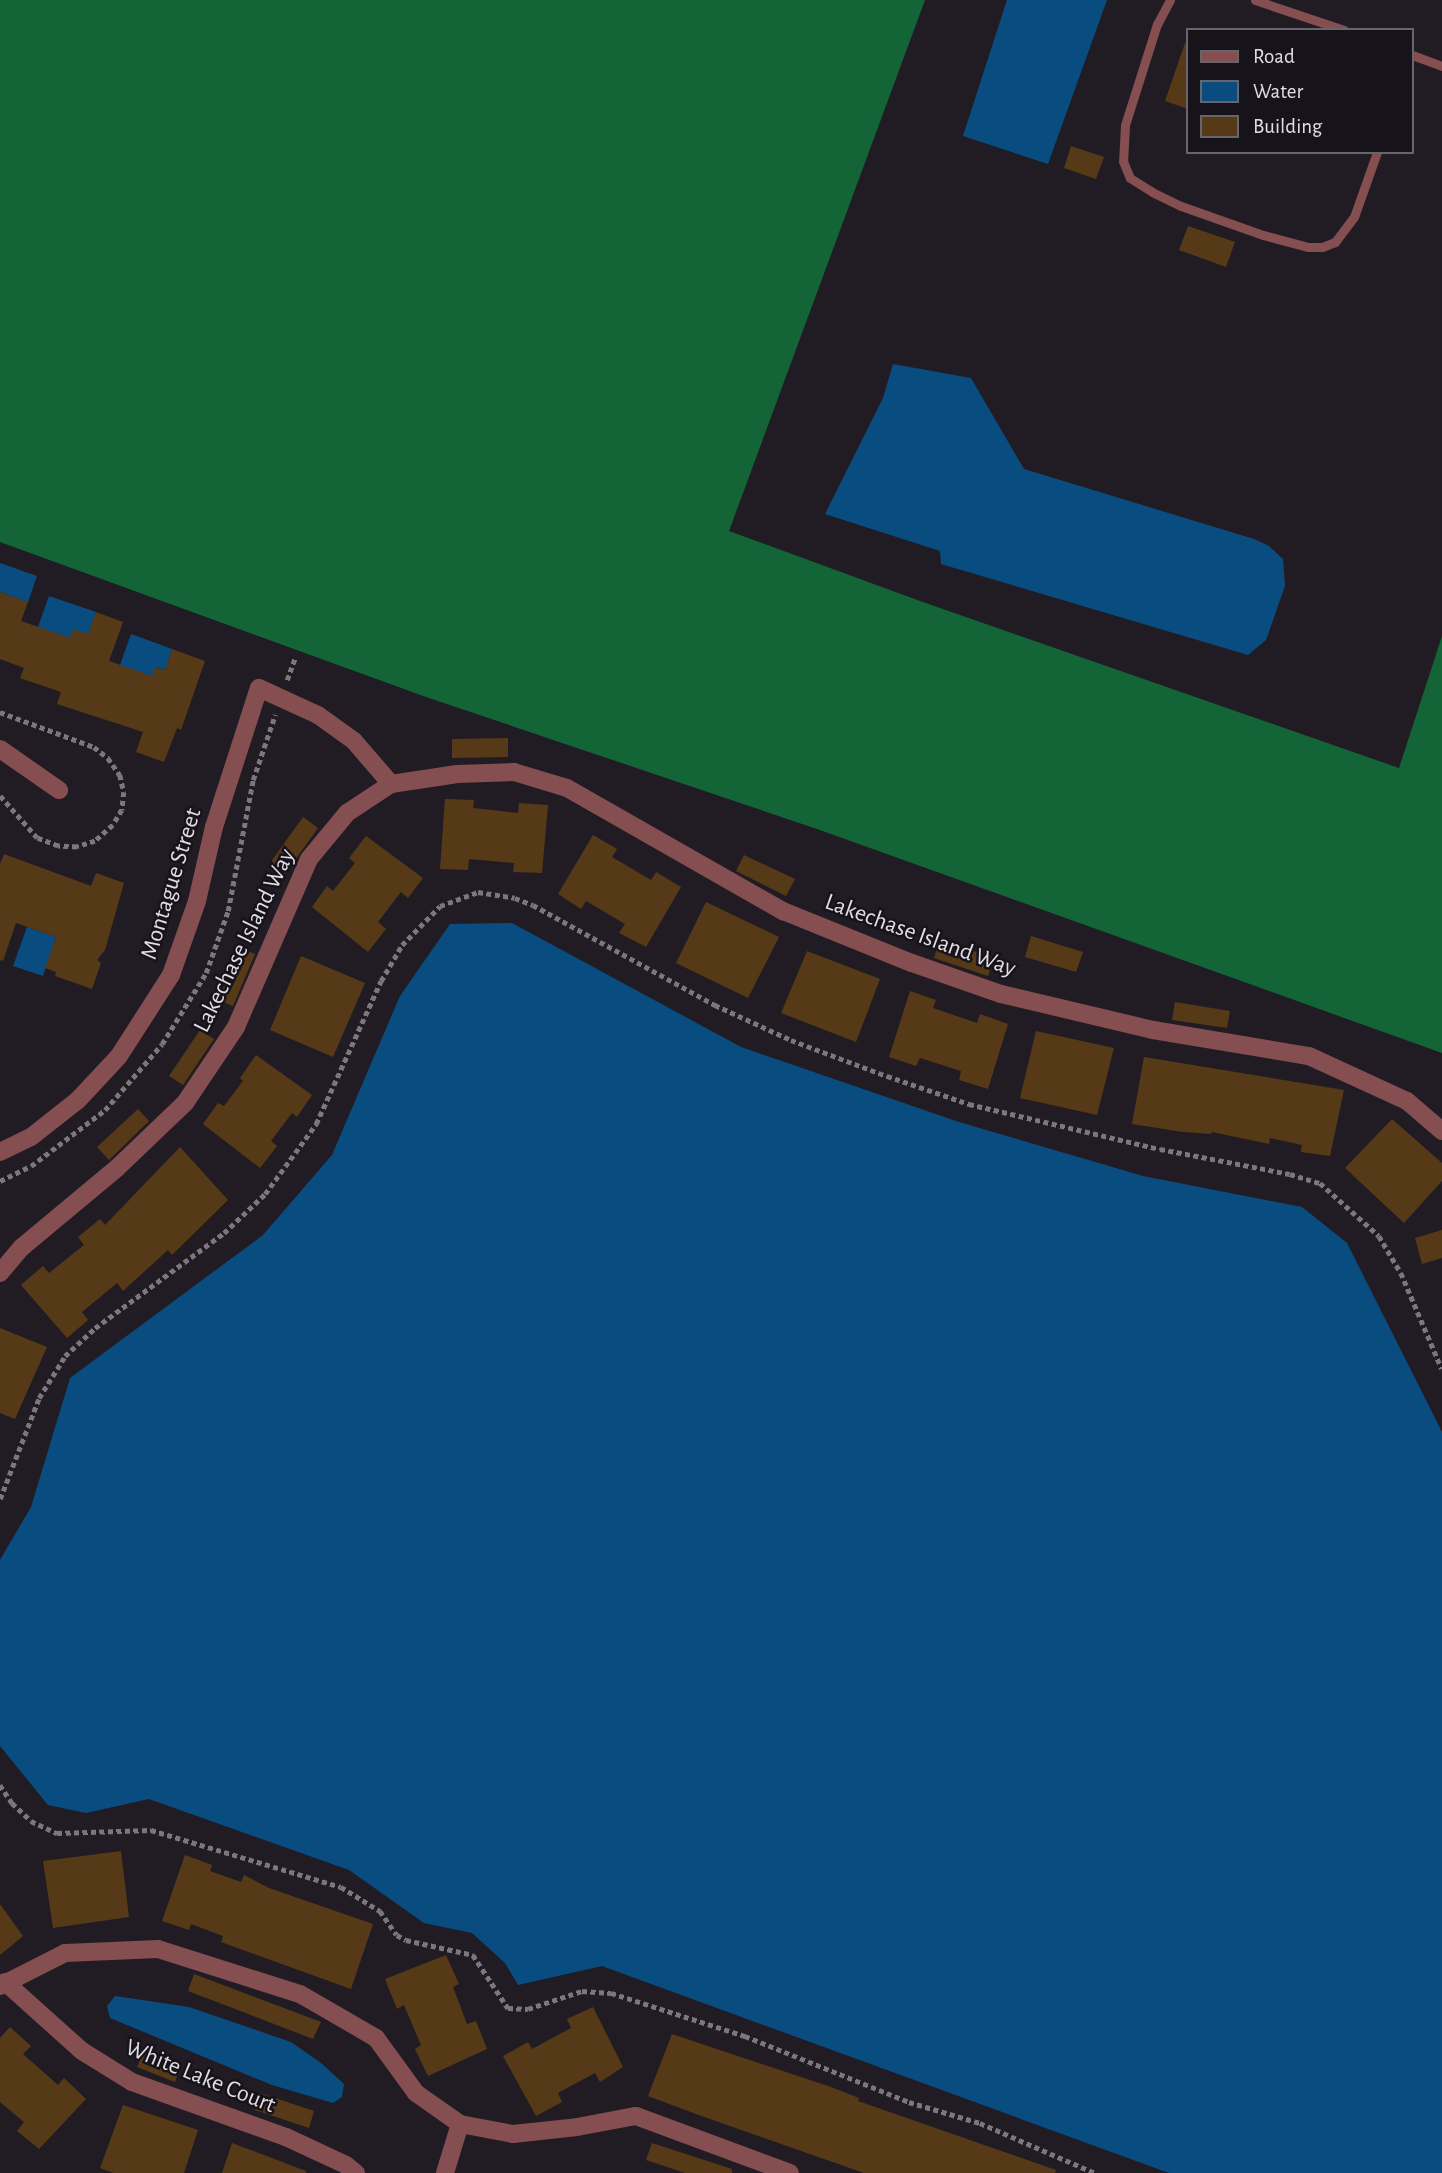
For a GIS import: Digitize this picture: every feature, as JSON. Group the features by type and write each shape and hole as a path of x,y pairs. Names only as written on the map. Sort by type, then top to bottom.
{"street":[{"name":"Montague Street","path":"0,1152 31,1137 78,1100 120,1056 171,975 197,901 214,827 259,688 318,715 354,741 391,783"},
{"path":"0,749 60,790"},
{"name":"Lakechase Island Way","path":"0,1273 21,1248 117,1168 185,1103 236,1027 309,859 347,813 391,783 457,774 514,772 567,788 783,911 899,958 1001,994 1153,1030 1309,1056 1407,1101 1442,1131"},
{"path":"2,1984 65,1953 158,1949 300,1994 376,2038 416,2093 460,2124 513,2134 578,2127 636,2116 790,2173"},
{"name":"White Lake Court","path":"2,1984 82,2051 132,2082 286,2137 346,2165 356,2173"},
{"path":"445,2173 460,2124"}],"lane":[{"path":"1170,0 1157,24 1125,125 1123,161 1130,178 1181,206 1263,234 1308,247 1322,247 1335,242 1354,217 1376,154"},
{"path":"1255,0 1338,28"},
{"path":"1414,56 1442,66"}],"path":[{"path":"0,1499 39,1398 65,1356 95,1328 224,1233 265,1194 316,1124 380,981 401,945 440,906 478,892 515,898 533,905 683,989 751,1023 926,1090 1160,1149 1270,1169 1320,1183 1385,1245 1401,1272 1442,1369"},
{"path":"0,1785 12,1803 31,1821 57,1833 151,1830 341,1887 380,1912 397,1935 473,1955 508,2008 528,2010 582,1991 611,1993 745,2036 909,2102 980,2123 1095,2173"}],"green space":[{"path":"0,0 925,0 729,531 920,601 1399,768 1442,636 1442,1053 817,829 426,697 0,542"}],"water":[{"path":"1007,0 1107,0 1048,164 963,136"},
{"path":"893,364 971,378 1024,469 1254,539 1269,546 1283,559 1285,586 1266,640 1248,655 941,564 940,551 825,514 883,398"},
{"path":"0,563 37,576 28,602 0,592"},
{"path":"49,596 96,612 88,634 70,638 38,627"},
{"path":"131,634 172,649 165,670 156,667 152,676 120,665"},
{"path":"512,923 741,1047 959,1122 1143,1176 1302,1207 1347,1243 1442,1432 1442,2173 1169,2173 602,1966 518,1985 505,1963 472,1933 424,1923 349,1870 149,1799 86,1813 48,1805 0,1746 0,1560 31,1507 70,1378 263,1235 332,1155 400,996 450,924"},
{"path":"27,927 56,937 43,976 13,966"},
{"path":"115,1996 189,2007 291,2042 321,2063 344,2084 342,2097 333,2103 272,2085 110,2018 107,2006"}],"building":[{"path":"1185,43 1186,43 1186,108 1165,101"},
{"path":"1071,146 1104,157 1096,179 1064,168"},
{"path":"1188,226 1235,242 1226,267 1179,250"},
{"path":"0,592 28,602 21,621 70,638 73,629 88,634 96,612 123,622 109,661 152,676 155,667 165,670 172,649 205,661 181,730 177,728 164,762 136,752 143,732 57,704 61,692 20,678 24,668 0,659"},
{"path":"508,738 508,757 452,758 452,739"},
{"path":"445,799 474,800 473,808 518,813 519,803 548,805 542,873 513,872 514,863 469,859 468,870 440,869"},
{"path":"303,817 318,828 285,874 270,863"},
{"path":"593,835 617,849 612,857 651,880 656,872 681,887 646,947 619,933 625,924 586,901 581,909 558,894"},
{"path":"366,836 423,878 408,898 401,892 378,922 386,929 368,952 312,907 327,886 333,891 355,863 349,858"},
{"path":"4,854 91,886 96,873 124,883 105,950 97,960 101,963 92,989 55,976 56,972 45,968 56,937 16,923 3,961 0,960 0,864"},
{"path":"744,855 795,879 786,896 736,871"},
{"path":"706,902 779,937 748,998 676,963"},
{"path":"1031,936 1083,952 1076,972 1025,957"},
{"path":"940,940 994,958 988,976 934,958"},
{"path":"240,948 255,954 233,1006 218,1000"},
{"path":"807,951 880,979 856,1042 781,1013"},
{"path":"301,956 365,983 333,1057 270,1030"},
{"path":"910,991 936,1000 933,1008 977,1023 980,1014 1008,1024 988,1089 959,1080 961,1071 920,1058 916,1066 889,1057"},
{"path":"1175,1002 1230,1011 1227,1028 1172,1020"},
{"path":"200,1030 214,1039 183,1085 169,1076"},
{"path":"1036,1031 1114,1048 1097,1115 1020,1098"},
{"path":"256,1055 312,1095 297,1117 292,1113 271,1141 277,1146 260,1168 203,1124 218,1103 224,1106 243,1081 240,1078"},
{"path":"1144,1057 1344,1090 1330,1156 1301,1152 1302,1145 1270,1138 1269,1144 1212,1132 1183,1132 1132,1124"},
{"path":"138,1109 149,1121 109,1160 97,1147"},
{"path":"1392,1119 1442,1163 1442,1181 1404,1223 1345,1168"},
{"path":"180,1147 228,1200 172,1255 168,1250 123,1291 117,1283 82,1312 88,1320 67,1338 21,1285 43,1266 49,1273 84,1245 78,1237 100,1219 105,1225"},
{"path":"1442,1230 1442,1258 1422,1264 1415,1238"},
{"path":"0,1328 47,1347 15,1419 0,1413"},
{"path":"121,1851 129,1917 53,1928 43,1861"},
{"path":"185,1855 212,1865 210,1871 241,1882 244,1875 269,1888 373,1924 351,1989 221,1942 223,1936 191,1924 189,1930 162,1921"},
{"path":"0,1904 23,1936 0,1955"},
{"path":"446,1955 459,1984 453,1987 467,2024 476,2021 487,2049 428,2076 415,2049 421,2045 404,2005 397,2009 385,1979"},
{"path":"194,1974 321,2022 313,2039 188,1991"},
{"path":"593,2007 623,2067 600,2082 595,2073 558,2093 562,2102 536,2116 503,2056 528,2042 532,2049 571,2028 567,2019"},
{"path":"10,2027 31,2046 23,2054 58,2085 64,2078 86,2099 39,2149 17,2131 24,2122 0,2102 0,2038"},
{"path":"672,2034 831,2087 859,2098 858,2101 1056,2170 1055,2173 864,2173 696,2114 648,2096"},
{"path":"144,2050 181,2065 175,2082 137,2067"},
{"path":"260,2093 314,2111 309,2128 255,2110"},
{"path":"123,2105 198,2130 184,2173 113,2173 100,2168"},
{"path":"232,2143 306,2171 306,2173 222,2173"},
{"path":"652,2143 732,2169 732,2173 685,2173 646,2160"}]}
